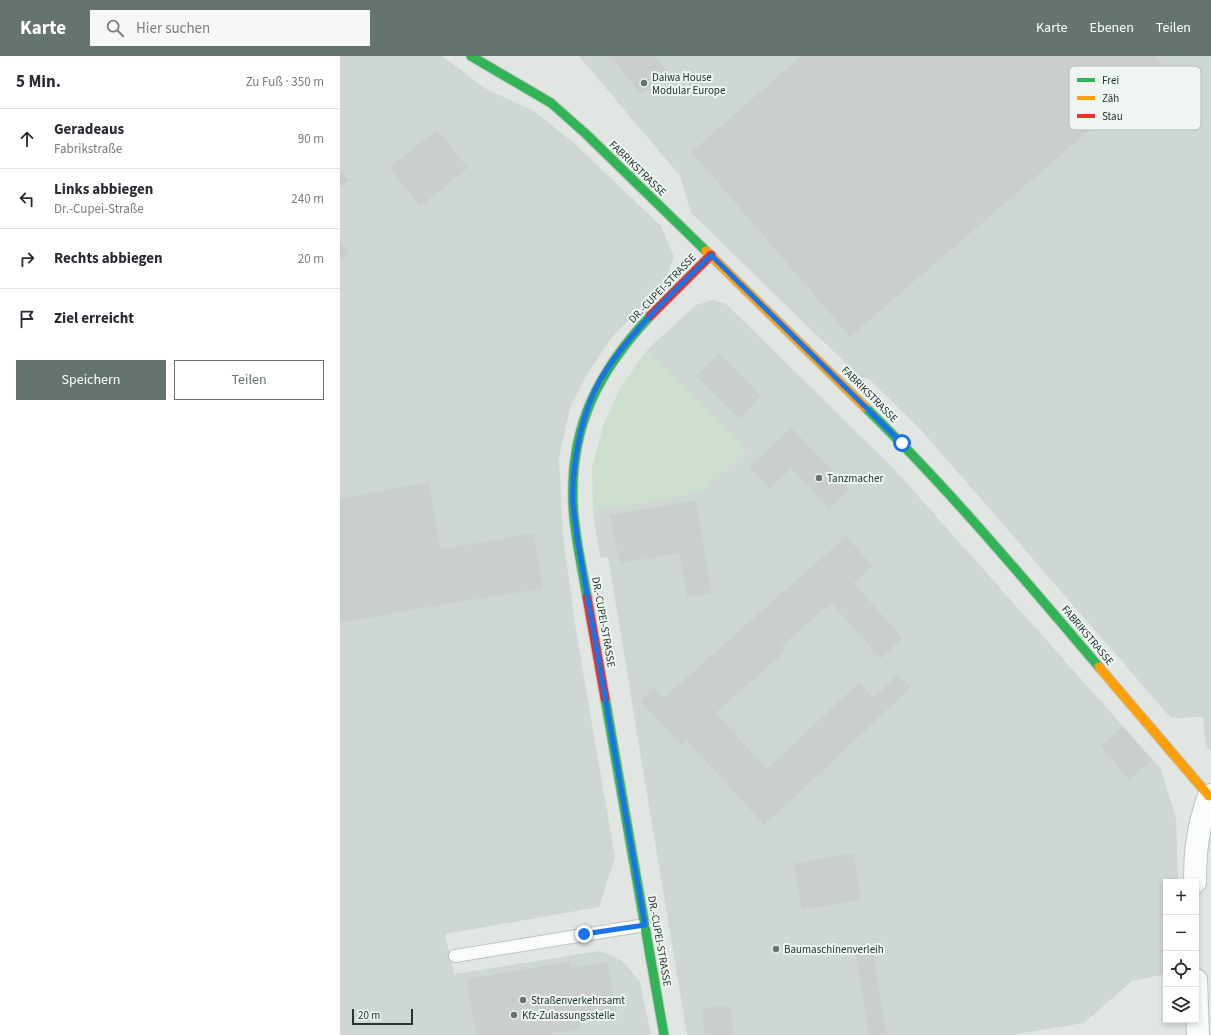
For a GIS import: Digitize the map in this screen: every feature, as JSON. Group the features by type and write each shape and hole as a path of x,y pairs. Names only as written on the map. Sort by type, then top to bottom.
{"street":[{"name":"FABRIKSTRASSE","path":"471,56 551,103 597,145 711,255 902,443 1018,572 1210,795"},
{"name":"DR.-CUPEI-STRASSE","path":"664,1035 577,537 573,503 574,468 586,414 601,378 642,325 711,255"},
{"path":"1194,879 1195,852 1200,822 1210,795"},
{"path":"1196,987 1198,1035"}],"lane":[{"path":"456,956 645,925"}],"shaded area":[{"path":"340,56 442,56 486,89 534,111 575,144 661,226 674,257 664,284 612,337 589,371 570,407 559,458 563,536 576,631 615,857 599,907 445,934 454,974 600,951 622,961 640,981 651,1035 340,1035"},
{"path":"579,56 1211,56 1211,750 1206,747 1203,717 1171,718 922,431 868,378 861,378 691,213 680,176"},
{"path":"713,300 726,304 895,470 1161,769 1176,819 1178,879 1163,879 1163,975 1132,981 1084,1023 1012,1035 687,1035 608,558 600,557 593,511 701,492 746,449 647,350 696,305"}],"green space":[{"path":"647,350 746,449 701,492 593,511 592,468 603,426 620,388"}],"building":[{"name":"Daiwa House Modular Europe","path":"610,56 655,56 668,72 642,94"},
{"path":"802,56 935,56 1037,175 850,336 692,152"},
{"path":"935,56 1102,56 1111,66 1069,66 1069,130 1089,130 1037,175"},
{"path":"1102,56 1154,56 1163,66 1111,66"},
{"path":"437,130 467,168 420,206 390,168"},
{"path":"340,171 348,180 340,187"},
{"path":"340,240 349,253 340,260"},
{"path":"719,354 761,396 739,418 697,376"},
{"name":"Tanzmacher","path":"791,428 849,489 829,508 791,468 770,488 750,467"},
{"path":"429,483 449,603 340,622 340,499"},
{"path":"695,501 711,593 688,597 680,552 620,563 611,515"},
{"path":"533,534 542,588 449,603 440,550"},
{"path":"846,537 872,566 781,646 785,651 693,732 663,699"},
{"path":"853,583 902,638 881,658 831,602"},
{"path":"898,675 910,687 885,711 874,698"},
{"path":"859,683 885,711 793,798 767,770"},
{"path":"654,689 693,732 681,744 641,701"},
{"path":"715,713 793,798 764,824 686,739"},
{"path":"1123,727 1151,760 1129,779 1101,746"},
{"path":"853,854 860,899 802,909 794,864"},
{"path":"871,943 886,1035 869,1035 855,946"},
{"name":"Straßenverkehrsamt","path":"570,962 581,1028 552,1033 553,1035 477,1035 467,980"},
{"path":"607,963 616,1015 580,1021 571,969"},
{"path":"729,1006 733,1035 706,1035 702,1009"}],"traffic: fast":[{"path":"471,56 551,103 586,134 706,251"},
{"path":"587,597 573,503 573,475 577,449 583,424 591,401 602,379 616,357 650,316"},
{"path":"865,407 956,502 1014,567 1099,667"},
{"path":"605,698 664,1035"}],"traffic: slow":[{"path":"706,251 865,407"},
{"path":"1099,667 1209,796"}],"traffic: jam":[{"path":"650,316 711,255"},
{"path":"587,597 605,698"}],"place":[{"name":"Daiwa House Modular Europe","path":"644,83"},
{"name":"Tanzmacher","path":"819,478"},
{"name":"Baumaschinenverleih","path":"776,949"},
{"name":"Straßenverkehrsamt","path":"523,1000"},
{"name":"Kfz-Zulassungsstelle","path":"514,1015"}],"route":[{"path":"584,934 645,925 577,537 573,503 574,468 586,414 601,378 642,325 711,255 902,443"}]}
